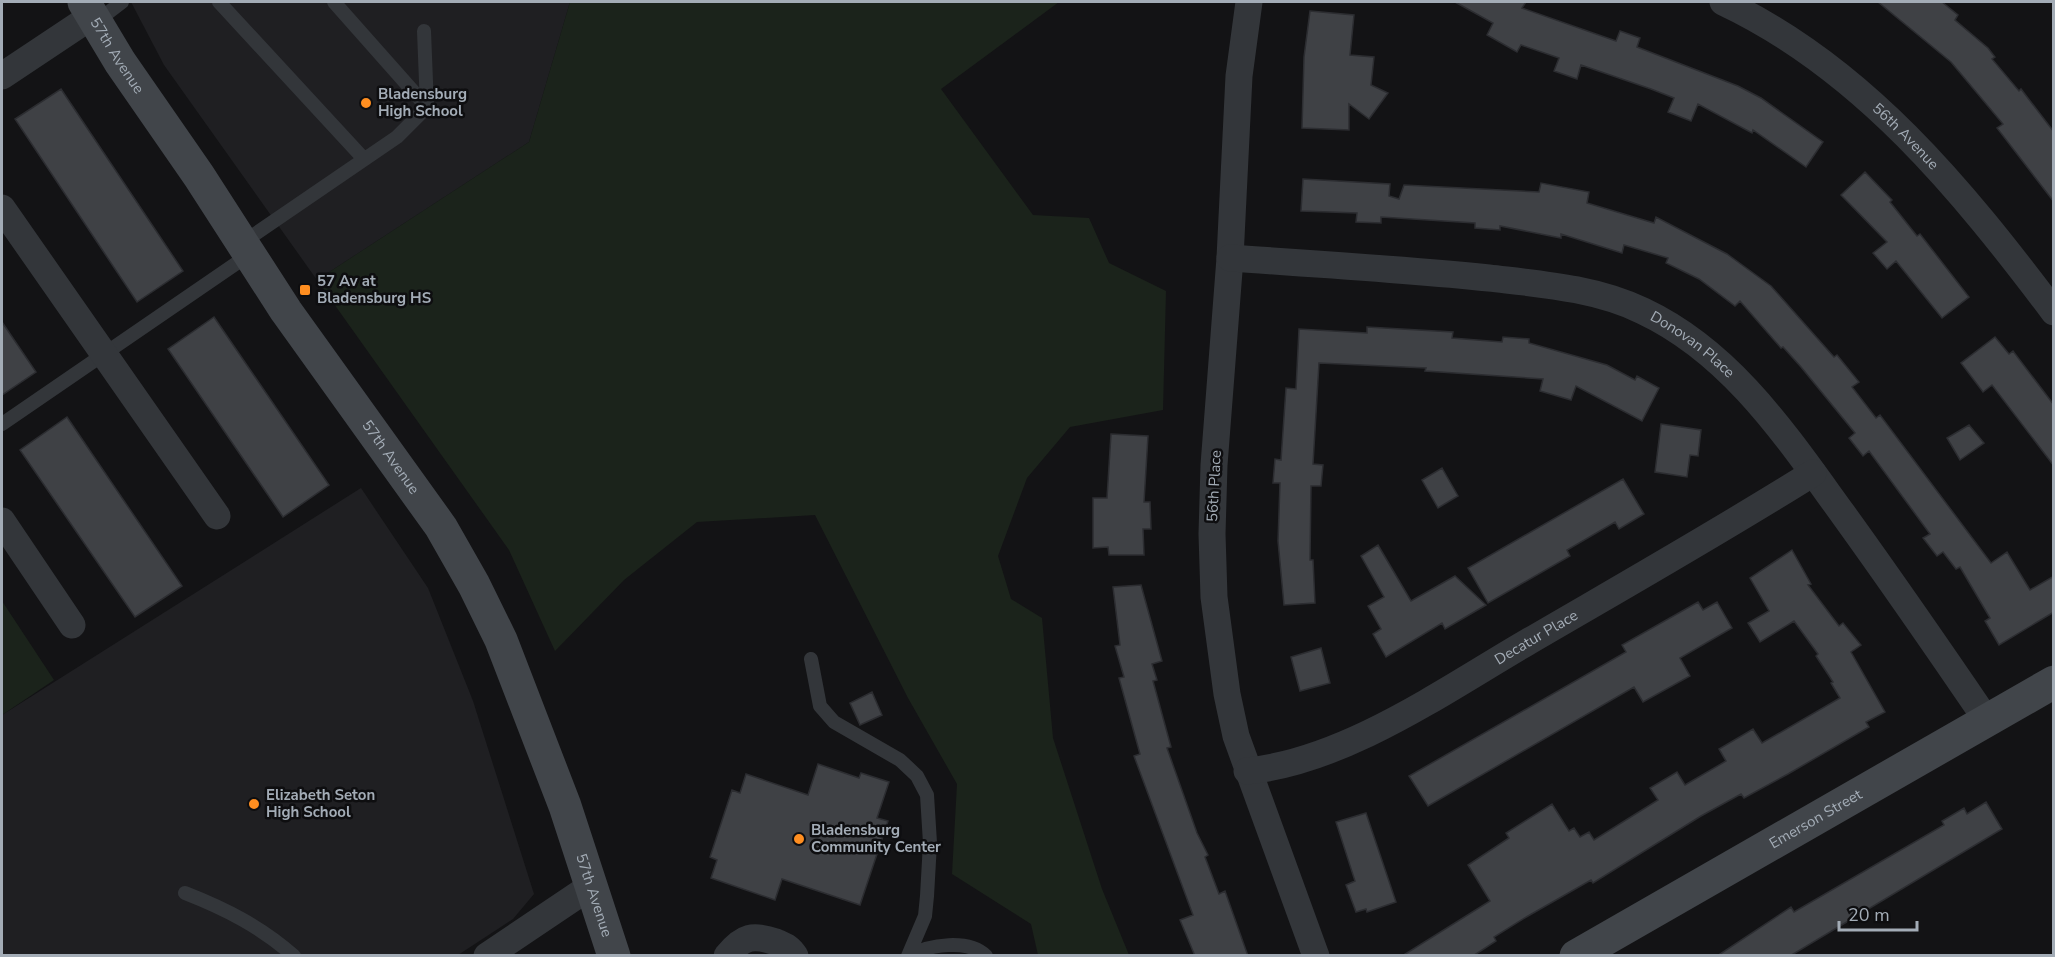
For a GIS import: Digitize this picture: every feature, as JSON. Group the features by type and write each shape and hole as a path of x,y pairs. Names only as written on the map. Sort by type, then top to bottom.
{"street":[{"name":"56th Place","path":"1249,2 1239,76 1212,534 1214,597 1227,694 1247,771 1316,956"},
{"name":"56th Avenue","path":"1723,2 1797,44 1877,106 1934,162 2054,312"},
{"path":"2,76 91,13"},
{"name":"57th Avenue","path":"91,13 293,321 441,527 474,585 501,640 565,806 614,956"},
{"path":"2,208 217,516"},
{"name":"Donovan Place","path":"1230,258 1525,282 1572,290 1642,310 1682,333 1722,365 1751,393 1813,472 1986,719"},
{"name":"Decatur Place","path":"1247,771 1301,762 1373,730 1688,549 1813,472"},
{"path":"2,521 72,625"},
{"name":"Emerson Street","path":"1576,956 2054,682"},
{"path":"487,956 591,886"},
{"path":"727,956 744,940 758,936 789,947 795,956"}],"lane":[{"path":"91,13 122,2"},
{"path":"219,2 364,159"},
{"path":"334,2 427,107"},
{"path":"2,424 104,354 364,159 397,137 427,107 424,31"},
{"path":"811,659 820,705 834,722 900,760 916,776 927,795 930,843 925,916 909,956"},
{"path":"185,893 225,909 267,933 294,956"},
{"path":"909,956 923,947 942,944 981,950 986,956"}],"shaded area":[{"name":"Bladensburg High School","path":"131,2 570,2 529,142 317,280 164,65"},
{"path":"570,2 1059,2 941,89 1033,215 1089,218 1109,263 1166,291 1163,410 1070,427 1027,478 998,556 1011,599 1042,618 1053,738 1102,889 1129,955 1038,955 1031,924 952,874 957,784 908,698 815,515 697,522 624,580 555,651 509,550 317,280 529,142"},
{"name":"Elizabeth Seton High School","path":"361,488 428,588 473,701 534,894 513,919 458,955 2,956 2,715"},
{"path":"2,601 54,680 2,715"}],"building":[{"path":"1455,2 1526,2 1522,8 1616,41 1620,31 1640,38 1637,47 1738,86 1761,98 1823,142 1806,167 1753,130 1752,133 1698,104 1691,121 1668,112 1674,98 1651,89 1581,65 1577,79 1554,71 1559,58 1521,45 1517,52 1487,35 1493,23"},
{"path":"1878,2 1942,2 1958,15 1955,20 1988,48 1995,57 1992,59 2019,91 2021,89 2054,132 2054,202 1997,128 2003,124 1951,62"},
{"path":"1310,11 1354,15 1350,55 1374,57 1371,85 1388,93 1369,119 1349,104 1349,130 1302,128 1304,57"},
{"path":"61,89 183,271 137,302 15,119"},
{"path":"1865,172 1892,200 1890,202 1917,236 1920,234 1969,297 1942,318 1896,261 1887,269 1873,253 1887,242 1841,195"},
{"path":"1303,179 1390,184 1389,196 1399,199 1404,185 1539,192 1541,183 1589,192 1587,203 1654,223 1656,217 1727,254 1771,286 1834,357 1837,355 1859,382 1852,387 1876,418 1880,415 1991,563 2007,552 2030,590 2054,576 2054,612 1999,645 1985,621 1990,618 1960,567 1956,569 1943,552 1937,556 1923,538 1930,534 1869,451 1863,456 1849,438 1855,433 1801,367 1740,301 1735,306 1699,279 1666,263 1668,258 1624,245 1622,253 1561,234 1561,238 1500,226 1500,230 1475,228 1475,223 1381,217 1381,223 1356,222 1357,213 1301,211"},
{"path":"214,317 329,485 283,517 168,349"},
{"path":"2,322 36,372 2,395"},
{"path":"1367,327 1453,332 1452,338 1502,342 1503,337 1529,339 1529,343 1607,365 1635,380 1637,376 1659,388 1642,421 1576,386 1571,400 1540,391 1543,379 1425,371 1426,368 1319,363 1313,464 1323,465 1321,486 1311,486 1310,560 1313,560 1315,603 1284,605 1278,541 1280,483 1273,483 1275,459 1281,460 1286,388 1296,389 1299,329 1367,333"},
{"path":"1995,337 2009,354 2013,351 2054,405 2054,466 1992,385 1983,392 1961,363"},
{"path":"67,417 182,586 135,617 20,450"},
{"path":"1661,424 1701,430 1698,456 1690,455 1687,477 1655,472"},
{"path":"1969,425 1984,443 1960,460 1947,438"},
{"path":"1111,434 1148,436 1144,502 1150,502 1151,529 1143,529 1144,555 1109,555 1108,547 1093,548 1093,498 1107,498"},
{"path":"1442,468 1458,496 1438,508 1422,480"},
{"path":"1623,479 1644,514 1619,529 1615,522 1567,550 1570,556 1488,603 1468,568"},
{"path":"1378,545 1411,601 1455,576 1486,605 1445,629 1442,623 1386,657 1373,634 1381,629 1368,606 1384,597 1361,556"},
{"path":"1792,550 1811,584 1808,585 1839,626 1843,623 1861,645 1851,652 1885,712 1866,722 1869,727 1788,774 1744,798 1741,794 1593,883 1591,880 1528,916 1494,937 1496,941 1473,956 1402,956 1490,901 1468,865 1509,838 1506,833 1552,804 1569,831 1574,828 1580,837 1589,832 1594,840 1658,800 1650,788 1677,772 1685,785 1726,761 1719,749 1753,729 1762,743 1840,698 1831,683 1833,682 1816,656 1818,654 1794,621 1760,642 1748,623 1769,611 1750,578"},
{"path":"1141,585 1162,661 1152,664 1157,680 1153,681 1171,747 1167,748 1197,833 1208,855 1205,857 1219,894 1225,891 1248,956 1195,956 1180,920 1193,915 1134,756 1140,754 1119,678 1124,677 1115,646 1120,645 1113,587"},
{"path":"1698,602 1703,610 1717,602 1732,628 1680,658 1690,676 1643,702 1634,687 1428,806 1409,776 1626,652 1622,645"},
{"path":"1321,648 1330,683 1300,691 1291,657"},
{"path":"872,692 882,715 860,725 850,703"},
{"name":"Bladensburg Community Center","path":"818,764 859,778 861,773 889,782 877,818 888,821 860,905 782,879 775,900 711,878 717,860 710,857 732,790 740,793 746,774 808,795"},
{"path":"1986,802 2002,829 1790,956 1717,956 1791,907 1794,912 1944,825 1942,821 1964,808 1967,814"},
{"path":"1366,813 1396,902 1367,912 1366,909 1356,912 1346,885 1355,881 1336,822"}],"place":[{"name":"Bladensburg High School","path":"366,103"},
{"name":"57 Av at Bladensburg HS","path":"305,290"},
{"name":"Elizabeth Seton High School","path":"254,804"},
{"name":"Bladensburg Community Center","path":"799,839"}]}
